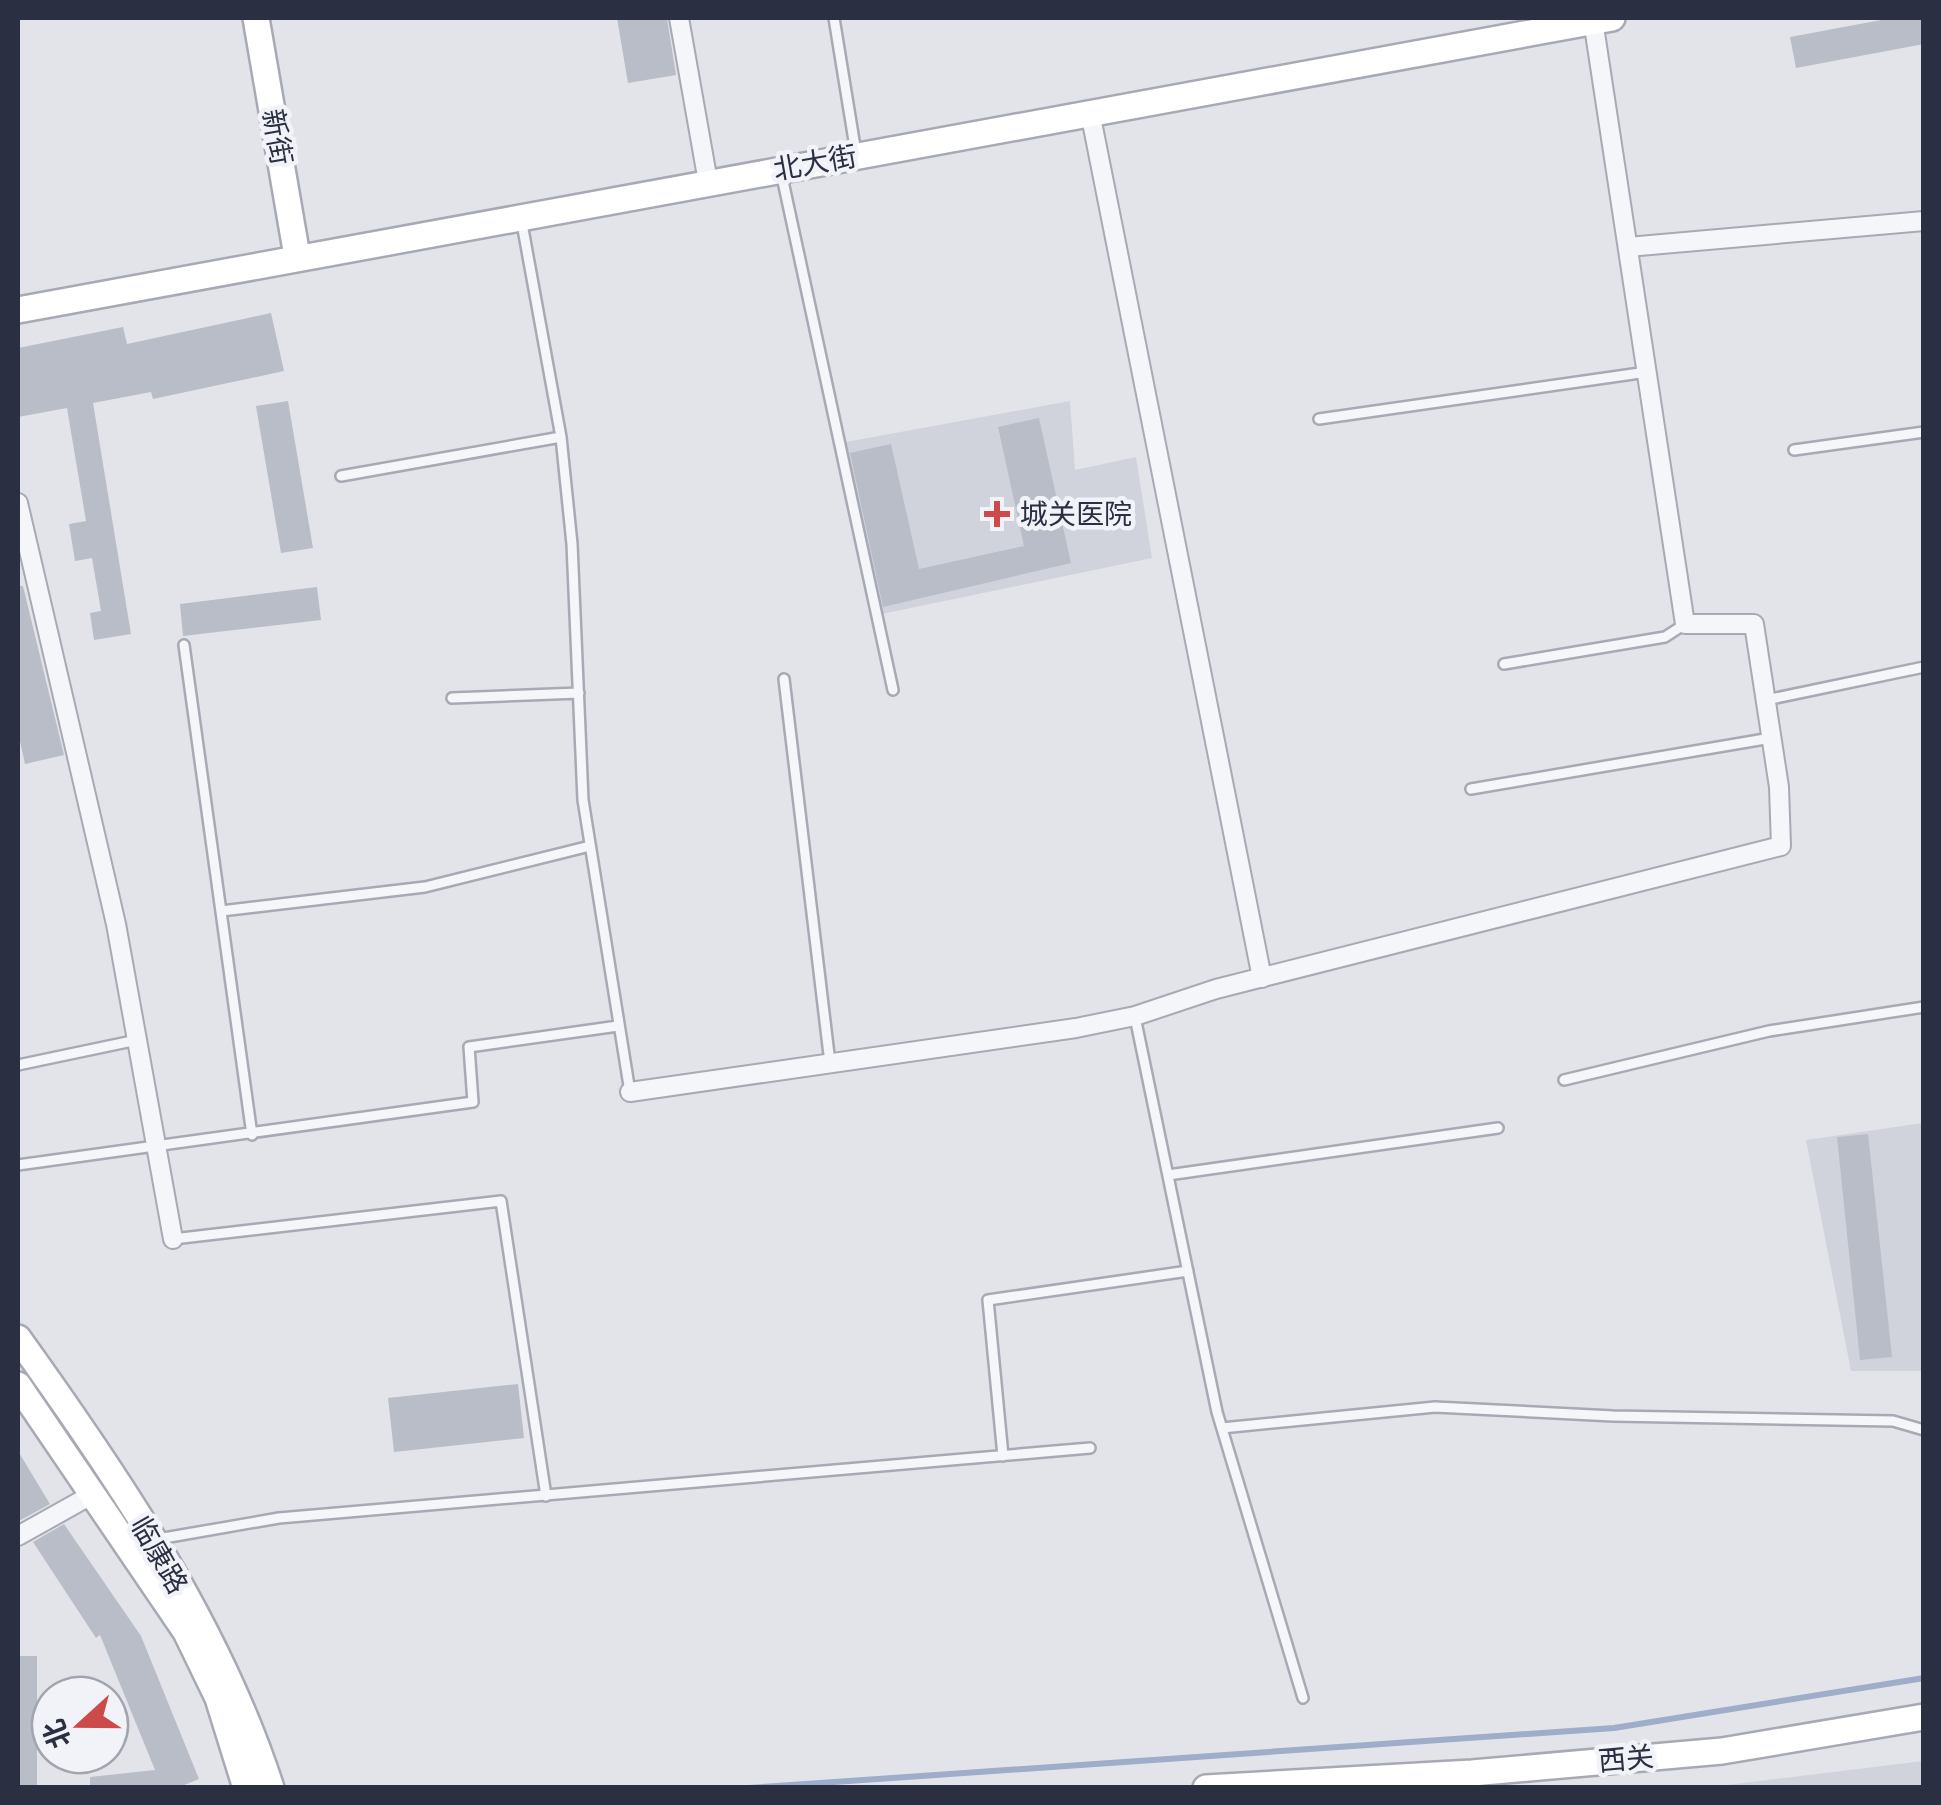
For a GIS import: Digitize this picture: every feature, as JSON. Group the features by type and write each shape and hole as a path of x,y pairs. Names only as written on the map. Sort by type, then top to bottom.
{"main road":[{"name":"新街","path":"256,18 297,256"},
{"name":"北大街","path":"18,310 1090,112 1507,27 1602,19"},
{"name":"临康路","path":"18,1338 113,1474 224,1666 271,1788"},
{"name":"临康路","path":"18,1384 167,1600 203,1664 246,1788"},
{"name":"西关","path":"1206,1788 1472,1772 1722,1751 1924,1717"}],"street":[{"path":"679,18 708,182"},
{"path":"630,1092 1134,1016 1262,978 1781,846 1780,787 1754,624 1685,624 1628,247 1602,19"},
{"path":"1090,112 1262,978"},
{"path":"1628,247 1924,221"},
{"path":"18,503 83,776 173,1238"},
{"path":"18,1536 93,1494"}],"lane":[{"path":"834,18 856,155"},
{"path":"781,169 894,690"},
{"path":"521,217 561,437 590,846 630,1092"},
{"path":"1319,419 1647,372"},
{"path":"1794,450 1924,432"},
{"path":"341,476 561,437"},
{"path":"1504,664 1664,637 1685,624"},
{"path":"184,645 252,1135"},
{"path":"1766,700 1924,667"},
{"path":"784,679 830,1064"},
{"path":"452,698 579,694"},
{"path":"1471,789 1772,738"},
{"path":"221,911 425,887 590,846"},
{"path":"1564,1080 1769,1031 1924,1007"},
{"path":"1134,1016 1222,1428 1303,1698"},
{"path":"18,1165 473,1102 469,1047 618,1026"},
{"path":"18,1065 136,1040"},
{"path":"1168,1175 1498,1128"},
{"path":"173,1238 501,1200 546,1496"},
{"path":"1003,1456 988,1300 1188,1272"},
{"path":"1222,1428 1434,1407 1613,1416 1892,1421 1924,1430"},
{"path":"151,1541 279,1518 1090,1448"}],"shaded area":[{"name":"城关医院","path":"1070,401 1075,470 1136,457 1152,558 872,616 835,444"},
{"path":"1923,1123 1923,1371 1851,1371 1806,1140"},
{"path":"1923,1761 1923,1787 1711,1787"}],"building":[{"path":"617,18 667,18 676,75 628,83"},
{"path":"1892,18 1924,18 1924,44 1796,68 1790,37"},
{"path":"271,313 284,371 153,399 151,392 93,403 131,634 94,640 90,613 101,611 92,558 75,561 69,524 86,521 67,408 18,417 18,348 123,327 127,344"},
{"path":"288,401 313,548 281,553 256,406"},
{"path":"1039,418 1071,563 883,607 850,453 891,444 919,569 1024,546 998,427"},
{"path":"18,586 23,586 64,755 25,764 18,732"},
{"path":"317,587 321,620 183,636 180,604"},
{"path":"1868,1134 1892,1357 1860,1360 1837,1137"},
{"path":"518,1384 524,1438 394,1452 388,1398"},
{"path":"18,1451 50,1504 19,1521 18,1518"},
{"path":"64,1524 141,1636 199,1779 177,1788 90,1788 90,1777 155,1770 130,1709 130,1675 116,1675 100,1635 96,1638 33,1542"},
{"path":"18,1656 37,1656 37,1675 30,1675 30,1775 37,1775 37,1788 18,1788"}],"waterway":[{"path":"748,1788 1614,1728 1924,1678"}],"place":[{"name":"城关医院","path":"997,514"}]}
